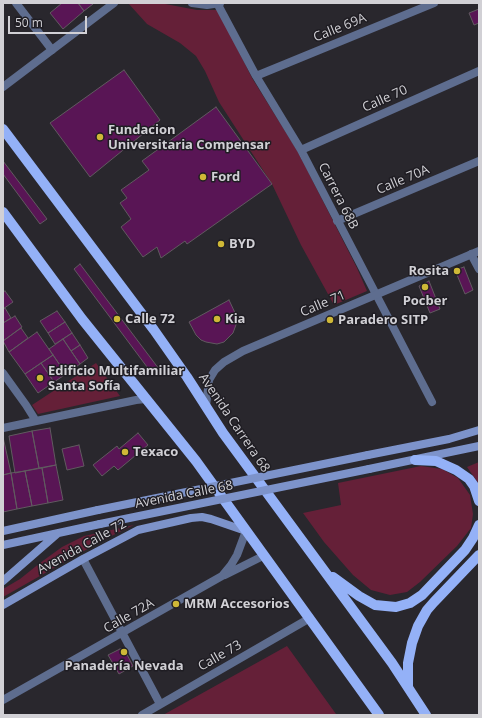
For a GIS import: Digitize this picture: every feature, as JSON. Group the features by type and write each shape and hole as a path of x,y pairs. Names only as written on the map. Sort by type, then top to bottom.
{"main road":[{"name":"Avenida Carrera 68","path":"3,129 154,330 187,377 223,433 324,570 408,687 426,715"},
{"path":"3,212 82,319 196,461 379,715"},
{"name":"Avenida Calle 68","path":"3,531 98,510 449,439 479,430"},
{"path":"415,460 479,446"},
{"path":"415,460 436,461 456,470 469,479 474,486 479,501"},
{"name":"Avenida Calle 68","path":"3,546 100,524 415,460"},
{"name":"Avenida Calle 72","path":"3,605 82,559 138,530 191,518 202,517 246,531"},
{"path":"324,570 367,601 381,606 396,607 410,603 422,595 465,550 479,525"},
{"name":"Avenida Calle 72","path":"3,581 58,533"},
{"path":"408,687 408,663 412,643 418,626 427,610 479,555"}],"street":[{"path":"16,3 52,50"},
{"path":"3,87 114,3"},
{"path":"192,3 207,6 218,3"},
{"name":"Carrera 68B","path":"218,3 256,76 301,150 432,402"},
{"name":"Calle 69A","path":"256,76 434,3"},
{"name":"Calle 70","path":"301,150 479,71"},
{"name":"Calle 70A","path":"337,221 479,161"},
{"path":"475,252 479,269"},
{"name":"Calle 71","path":"206,406 209,380 215,370 224,362 243,351 475,252"},
{"path":"3,373 36,421"},
{"path":"3,428 146,399"},
{"name":"Calle 72A","path":"3,700 222,576 237,555 246,531"},
{"path":"222,576 263,556"},
{"path":"82,559 160,704"},
{"name":"Calle 73","path":"142,715 310,618"}],"shaded area":[{"path":"128,3 160,3 197,10 218,10 252,78 298,152 357,268 367,291 334,305 301,245 272,184 219,102 205,71 196,56 180,43 147,24"},
{"path":"96,363 120,396 38,414 32,405"},
{"path":"479,462 479,484 467,467"},
{"path":"421,466 442,469 458,478 470,495 473,514 471,528 457,546 420,582 407,592 390,595 371,590 353,575 324,542 303,513 341,505 338,483"},
{"path":"134,525 105,539 3,597 3,589 20,579 62,547 84,536"},
{"path":"287,646 336,714 163,715"}],"building":[{"path":"62,3 78,3 84,11 63,29 50,13"},
{"path":"78,3 93,3 93,4 84,11"},
{"path":"479,9 479,23 474,25 469,13"},
{"name":"Fundacion Universitaria Compensar","path":"124,70 160,120 90,177 50,123"},
{"name":"Ford","path":"216,107 272,184 187,244 185,241 161,258 157,247 143,257 121,227 131,219 120,203 127,198 121,190 149,170 142,161"},
{"path":"3,161 47,219 40,224 3,174"},
{"name":"Calle 72","path":"80,264 159,369 153,375 74,269"},
{"path":"464,267 473,290 465,294 455,270"},
{"path":"429,281 440,309 430,313 419,286"},
{"path":"5,291 13,302 3,309 3,292"},
{"name":"Kia","path":"229,300 236,315 237,322 233,333 224,342 217,344 201,340 196,335 189,322"},
{"path":"5,308 11,318 3,323 3,309"},
{"path":"57,311 65,322 48,333 40,321"},
{"path":"15,316 22,327 3,341 3,323"},
{"path":"65,322 72,333 55,344 48,333"},
{"path":"21,328 28,338 9,352 3,341"},
{"path":"37,332 53,355 25,374 9,352"},
{"path":"72,333 80,345 71,351 63,339"},
{"path":"63,339 80,364 66,374 49,349"},
{"path":"80,345 88,358 80,364 71,351"},
{"path":"53,355 66,374 54,382 41,363"},
{"name":"Edificio Multifamiliar Santa Sofía","path":"41,363 54,382 38,393 25,374"},
{"path":"50,428 56,465 39,468 32,431"},
{"path":"32,431 39,468 15,473 9,436"},
{"name":"Texaco","path":"138,433 148,445 118,470 114,466 102,476 93,465 117,446 119,449"},
{"path":"3,437 11,473 3,475"},
{"path":"79,445 84,466 67,470 62,449"},
{"path":"56,465 63,500 48,503 42,468"},
{"path":"42,468 48,503 32,506 25,471"},
{"path":"25,471 32,506 17,509 11,473"},
{"path":"11,473 17,509 3,512 3,475"},
{"path":"120,649 124,649 133,666 119,674 108,655"}],"place":[{"name":"Fundacion Universitaria Compensar","path":"100,137"},
{"name":"Ford","path":"203,177"},
{"name":"BYD","path":"221,244"},
{"name":"Rosita","path":"457,271"},
{"name":"Pocber","path":"425,287"},
{"name":"Calle 72","path":"117,319"},
{"name":"Kia","path":"217,319"},
{"name":"Paradero SITP","path":"330,320"},
{"name":"Edificio Multifamiliar Santa Sofía","path":"40,378"},
{"name":"Texaco","path":"125,452"},
{"name":"MRM Accesorios","path":"176,604"},
{"name":"Panadería Nevada","path":"124,652"}]}
